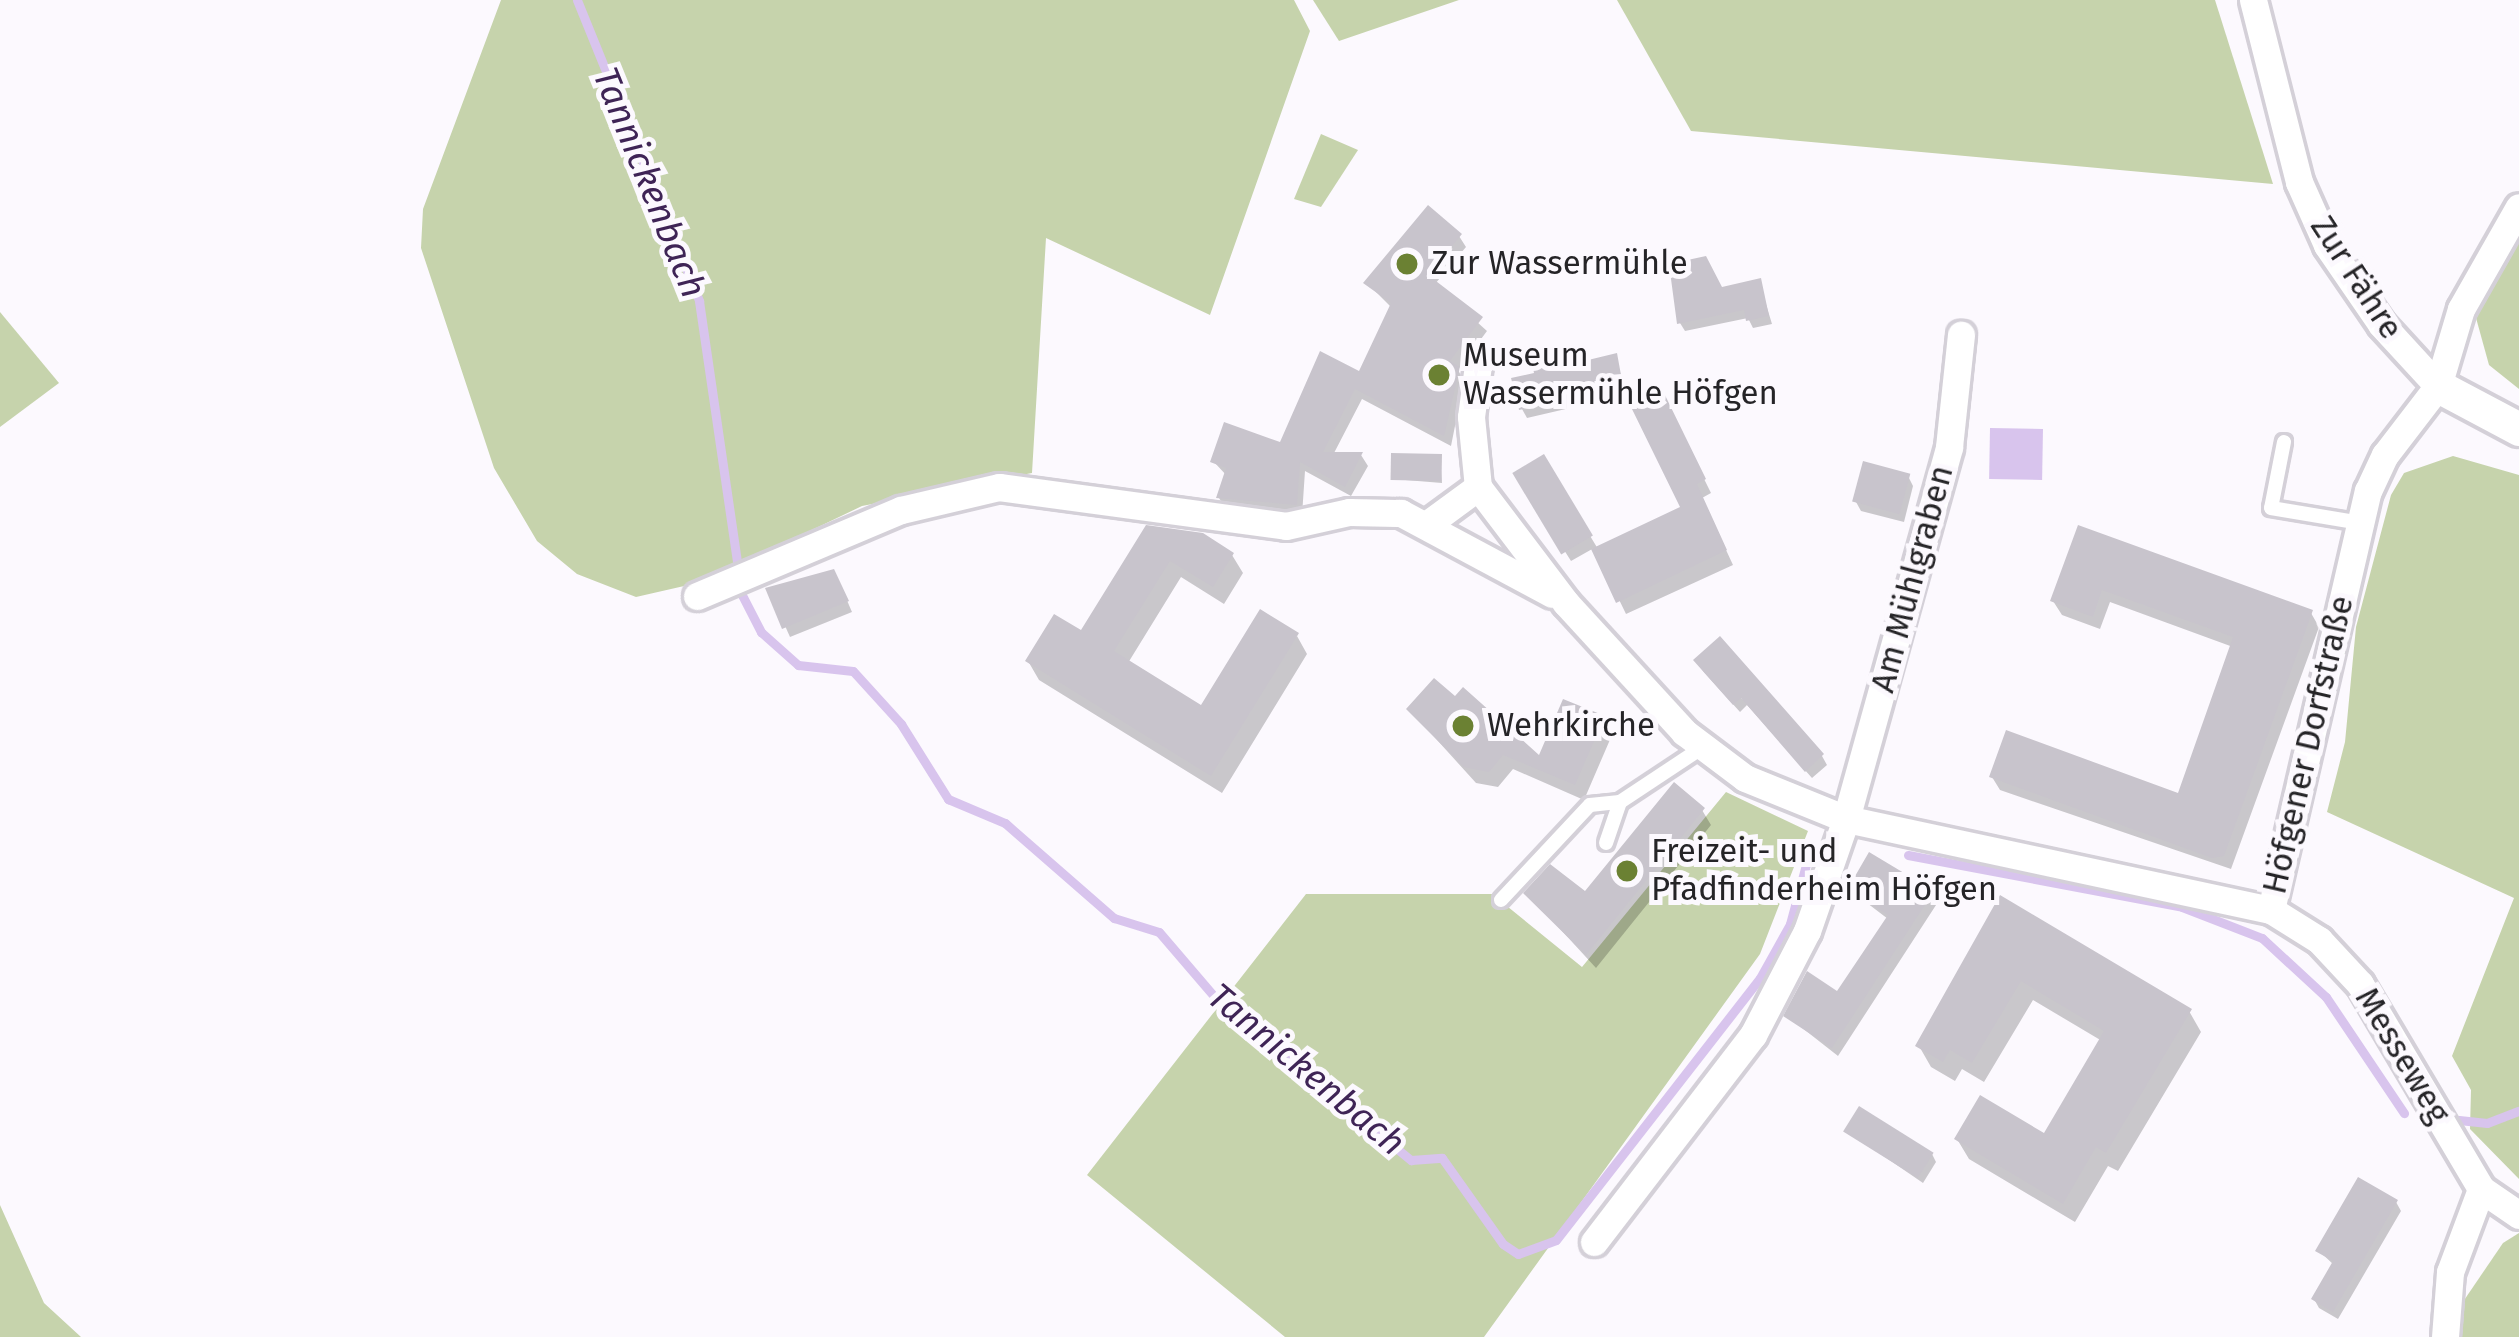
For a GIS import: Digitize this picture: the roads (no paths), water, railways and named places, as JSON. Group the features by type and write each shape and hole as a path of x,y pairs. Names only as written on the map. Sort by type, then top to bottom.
{"street":[{"name":"Zur Fähre","path":"2253,0 2299,182 2327,245 2381,324 2438,386 2519,429"},
{"path":"2438,386 2461,309 2519,207"},
{"name":"Am Mühlgraben","path":"1846,819 1949,447 1961,335"},
{"path":"1429,523 1478,488 1472,417 1478,365"},
{"name":"Höfgener Dorfstraße","path":"1478,488 1566,603 1703,747 1745,778 1846,819 2271,910 2361,523 2385,455 2438,386"},
{"name":"Höfgener Dorfstraße","path":"697,596 901,510 999,487 1286,526 1349,512 1429,523 1566,603"},
{"path":"1594,1242 1753,1035 1807,931 1846,819"},
{"name":"Messeweg","path":"2271,910 2319,940 2360,984 2481,1189 2519,1215"},
{"path":"2445,1337 2450,1272 2481,1189"}],"lane":[{"path":"2284,442 2271,508 2361,523"},
{"path":"1501,900 1590,805 1620,802 1703,747"},
{"path":"1606,842 1620,802"}],"waterway":[{"name":"Tannickenbach","path":"577,0 699,301 742,595 761,632 798,665 853,671 901,724 948,799 1005,823 1114,918 1159,932 1219,1002 1411,1160 1442,1158 1503,1244 1518,1254 1556,1240 1760,978 1790,924 1811,846"},
{"name":"Tannickenbach","path":"1908,855 2182,907 2262,938 2326,997 2404,1113"},
{"name":"Tannickenbach","path":"2459,1120 2487,1123 2519,1111"}],"place":[{"name":"Zur Wassermühle","path":"1407,264"},
{"name":"Museum Wassermühle Höfgen","path":"1439,375"},
{"name":"Wehrkirche","path":"1463,726"},
{"name":"Freizeit- und Pfadfinderheim Höfgen","path":"1627,871"}]}
